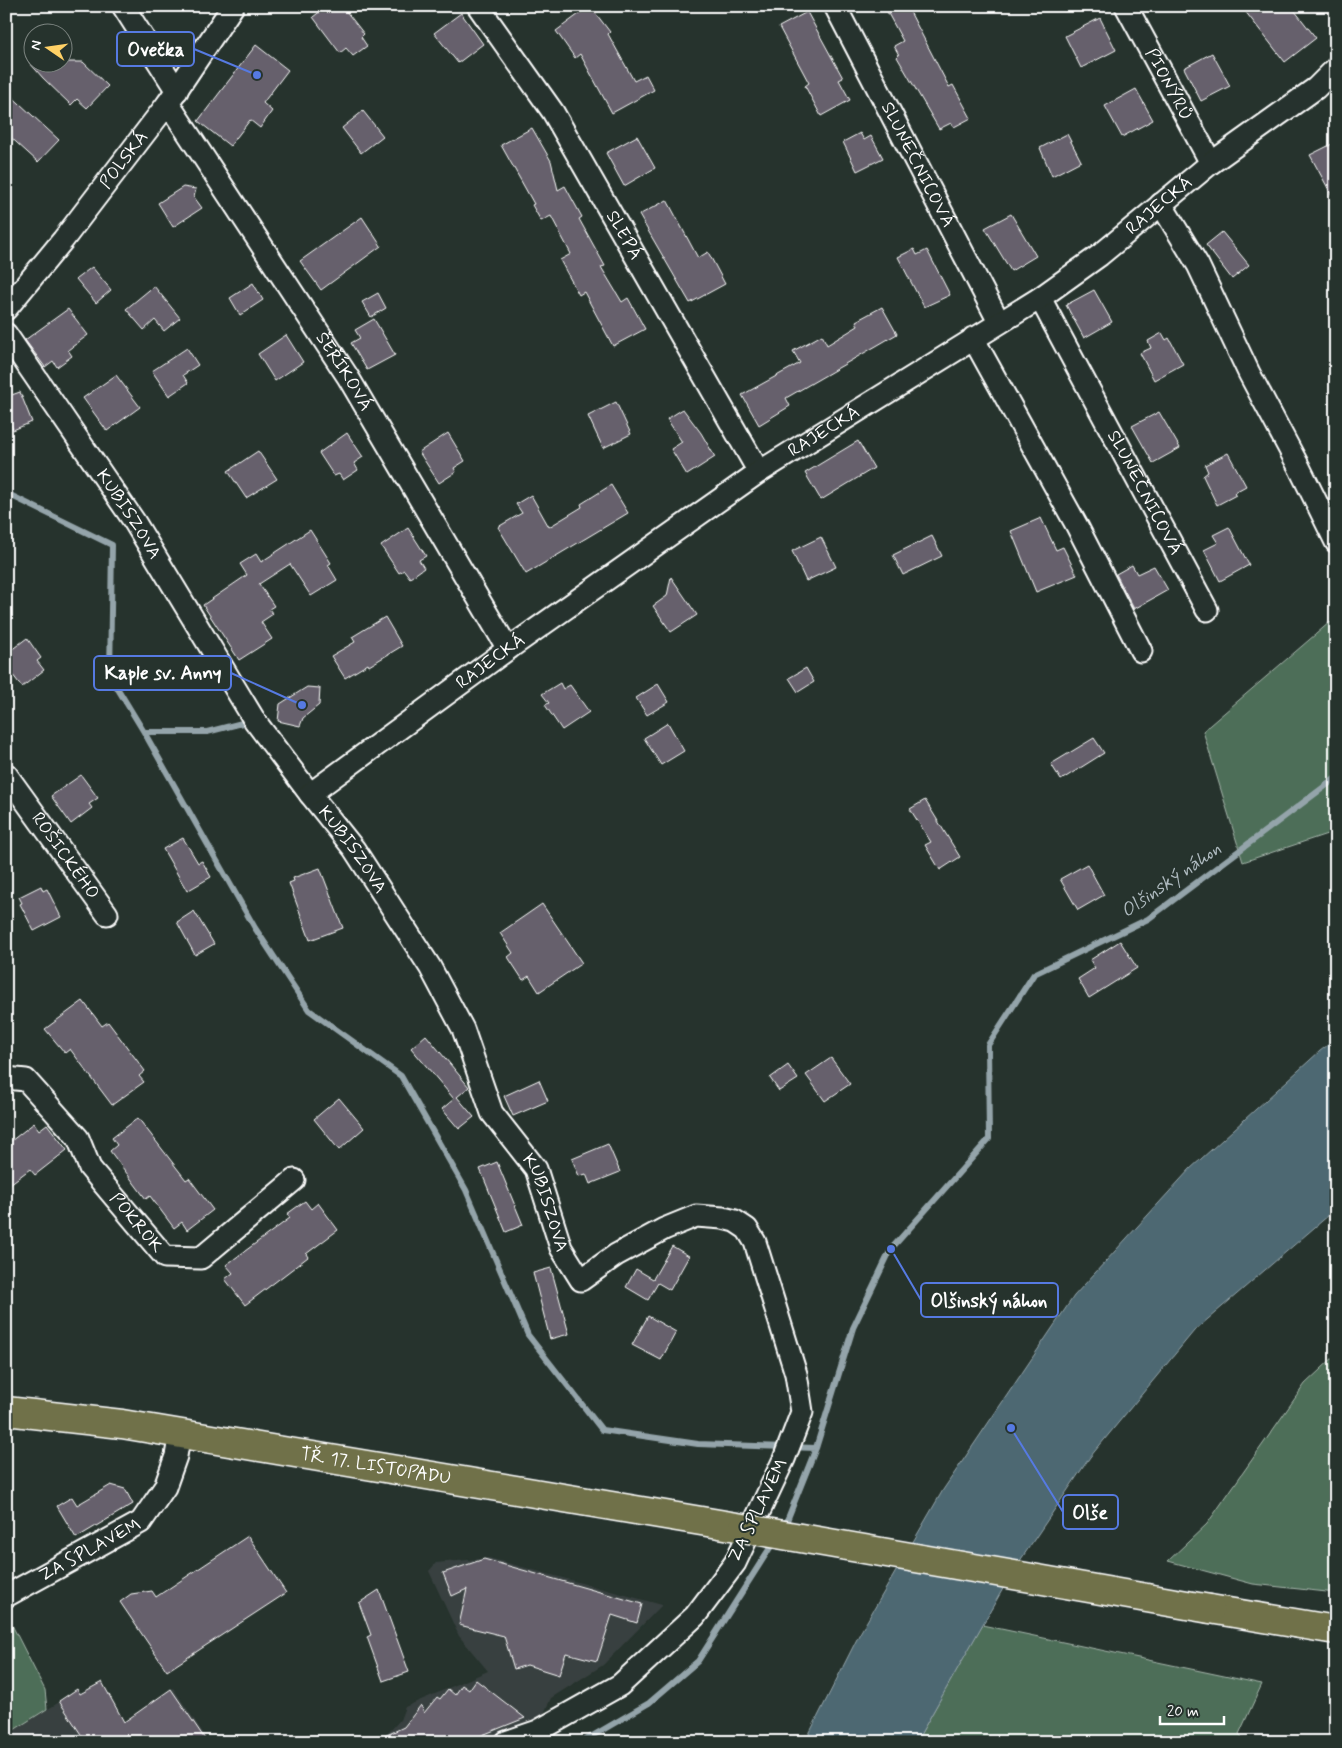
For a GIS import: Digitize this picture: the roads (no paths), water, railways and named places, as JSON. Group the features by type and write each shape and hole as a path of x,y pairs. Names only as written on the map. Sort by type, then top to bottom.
{"main road":[{"name":"TŘ. 17. LISTOPADU","path":"6,1411 122,1424 180,1433 1336,1630"}],"street":[{"name":"ŠEŘÍKOVÁ","path":"123,6 172,97 348,377 508,649"},
{"name":"POLSKÁ","path":"6,309 74,226 172,97 233,6"},
{"name":"SLEPÁ","path":"478,6 553,112 759,472"},
{"name":"SLUNEČNICOVÁ","path":"835,6 999,322"},
{"name":"PIONÝRŮ","path":"1126,6 1211,163"},
{"name":"RAJECKÁ","path":"310,794 508,649 759,472 1040,298 1100,255 1211,163 1316,88 1336,68"},
{"path":"1162,204 1198,265 1249,373 1336,542"},
{"name":"SLUNEČNICOVÁ","path":"1040,298 1207,610"},
{"name":"KUBISZOVA","path":"6,334 134,521 256,721 310,794 354,849 430,966 463,1029 492,1113 536,1169 561,1248 581,1280 616,1255 664,1229 696,1216"},
{"path":"973,338 1077,526 1141,651"},
{"name":"ROŠICKÉHO","path":"6,774 107,914"},
{"name":"POKROK","path":"6,1078 26,1080 78,1138 90,1168 165,1257 201,1258 294,1180"},
{"name":"ZA SPLAVEM","path":"506,1742 538,1731 620,1685 695,1616 734,1563 784,1458 802,1412 796,1374 755,1242 747,1229 735,1221 696,1216"},
{"name":"ZA SPLAVEM","path":"6,1596 141,1522 166,1487 176,1456 180,1433"}],"water":[{"path":"1336,1039 1336,1209 1194,1331 1090,1457 1013,1571 916,1742 805,1742 859,1635 943,1490 1074,1296 1190,1169 1320,1051"}],"waterway":[{"path":"6,493 112,545 110,676 144,732 255,928 309,1010 401,1076 466,1190 528,1335 602,1430 698,1444 816,1448"},
{"path":"144,732 207,732 250,721"},
{"name":"Olšinský náhon","path":"783,1527 816,1448 853,1328 891,1249 989,1139 988,1045 1034,974 1148,919 1336,778"},
{"name":"Olšinský náhon","path":"582,1742 649,1703 698,1661 775,1540"}],"place":[{"name":"Ovečka","path":"257,75"},
{"name":"Kaple sv. Anny","path":"302,705"},
{"name":"Olšinský náhon","path":"891,1249"},
{"name":"Olše","path":"1011,1428"}]}
